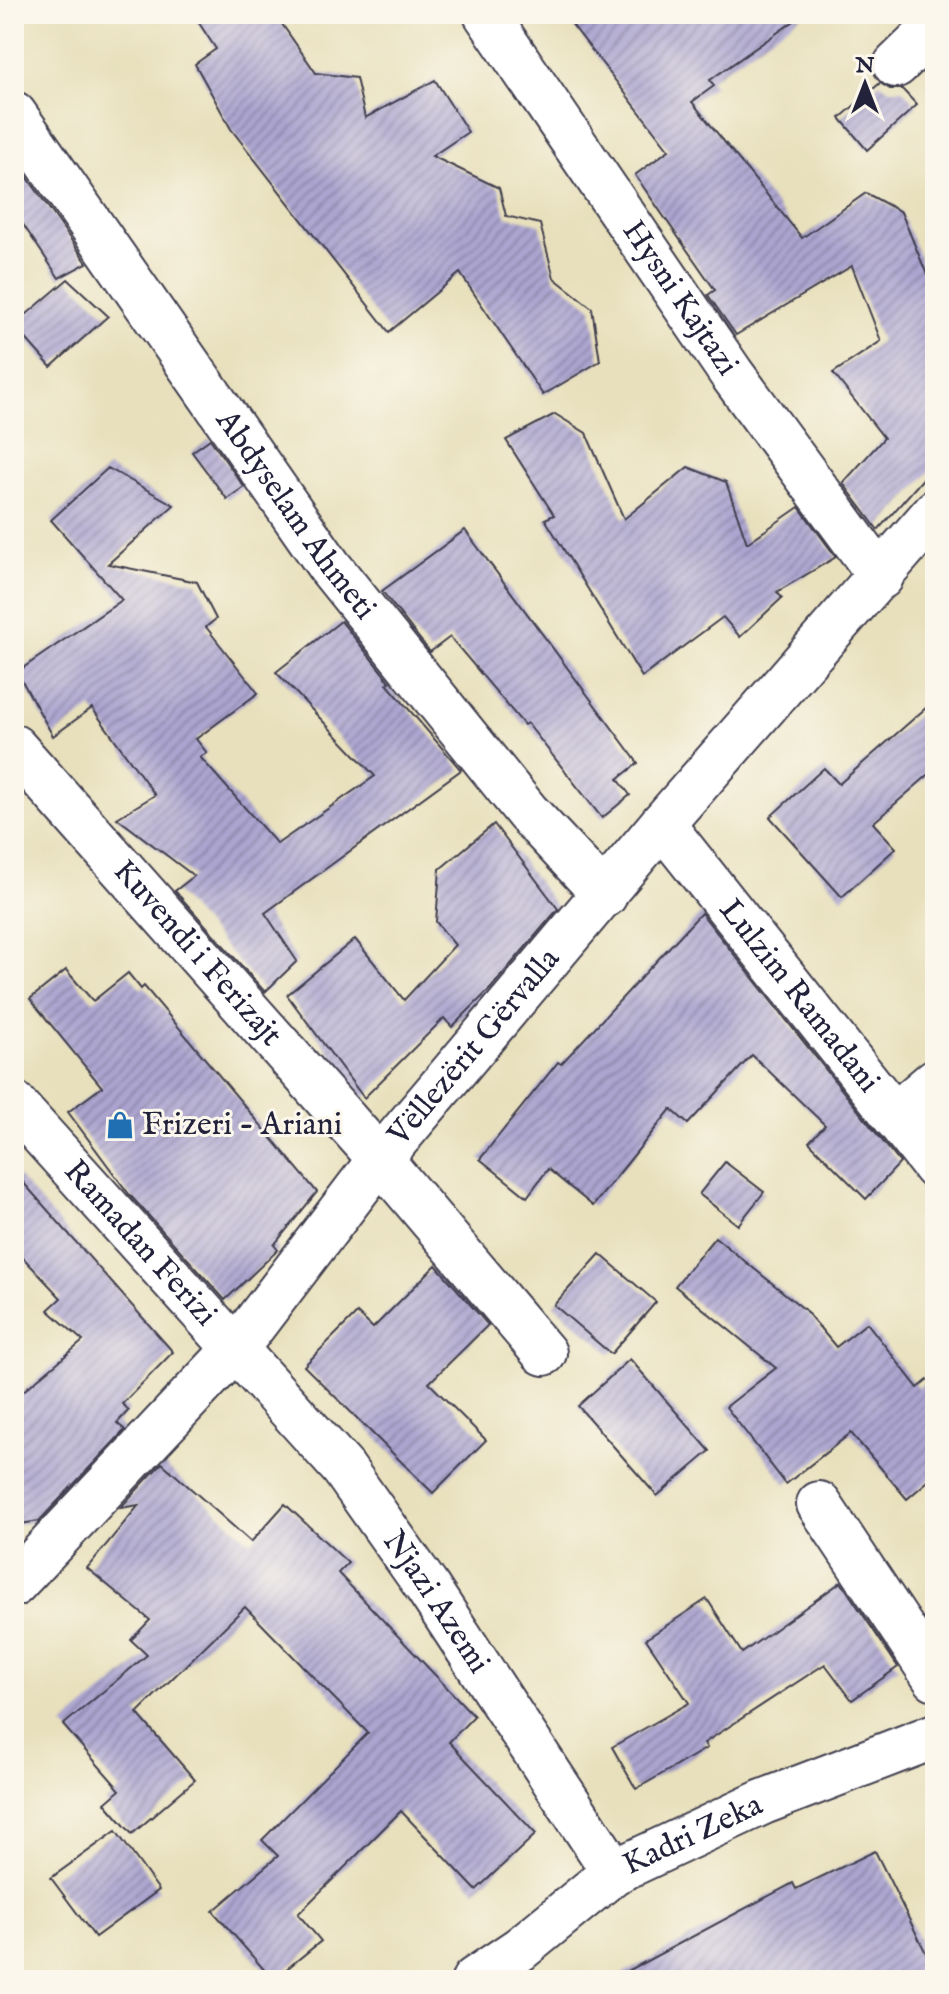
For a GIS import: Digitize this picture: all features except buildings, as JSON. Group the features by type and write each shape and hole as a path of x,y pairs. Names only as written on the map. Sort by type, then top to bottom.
{"street":[{"name":"Hysni Kajtazi","path":"486,14 731,373 881,577"},
{"path":"896,65 935,27"},
{"name":"Abdyselam Ahmeti","path":"14,114 329,566 527,812 605,895"},
{"name":"Vëllezërit Gërvalla","path":"14,1584 237,1347 380,1159 662,824 935,512"},
{"name":"Kuvendi i Ferizajt","path":"14,747 380,1159 544,1353"},
{"name":"Lulzim Ramadani","path":"662,824 935,1167"},
{"path":"894,1116 935,1081"},
{"name":"Ramadan Ferizi","path":"14,1104 84,1186 237,1347"},
{"name":"Njazi Azemi","path":"237,1347 343,1468 427,1587 614,1872"},
{"path":"819,1504 935,1678"},
{"name":"Kadri Zeka","path":"474,1980 527,1964 614,1872 763,1802 935,1736"}],"place":[{"name":"Frizeri - Ariani","path":"120,1125"}]}
